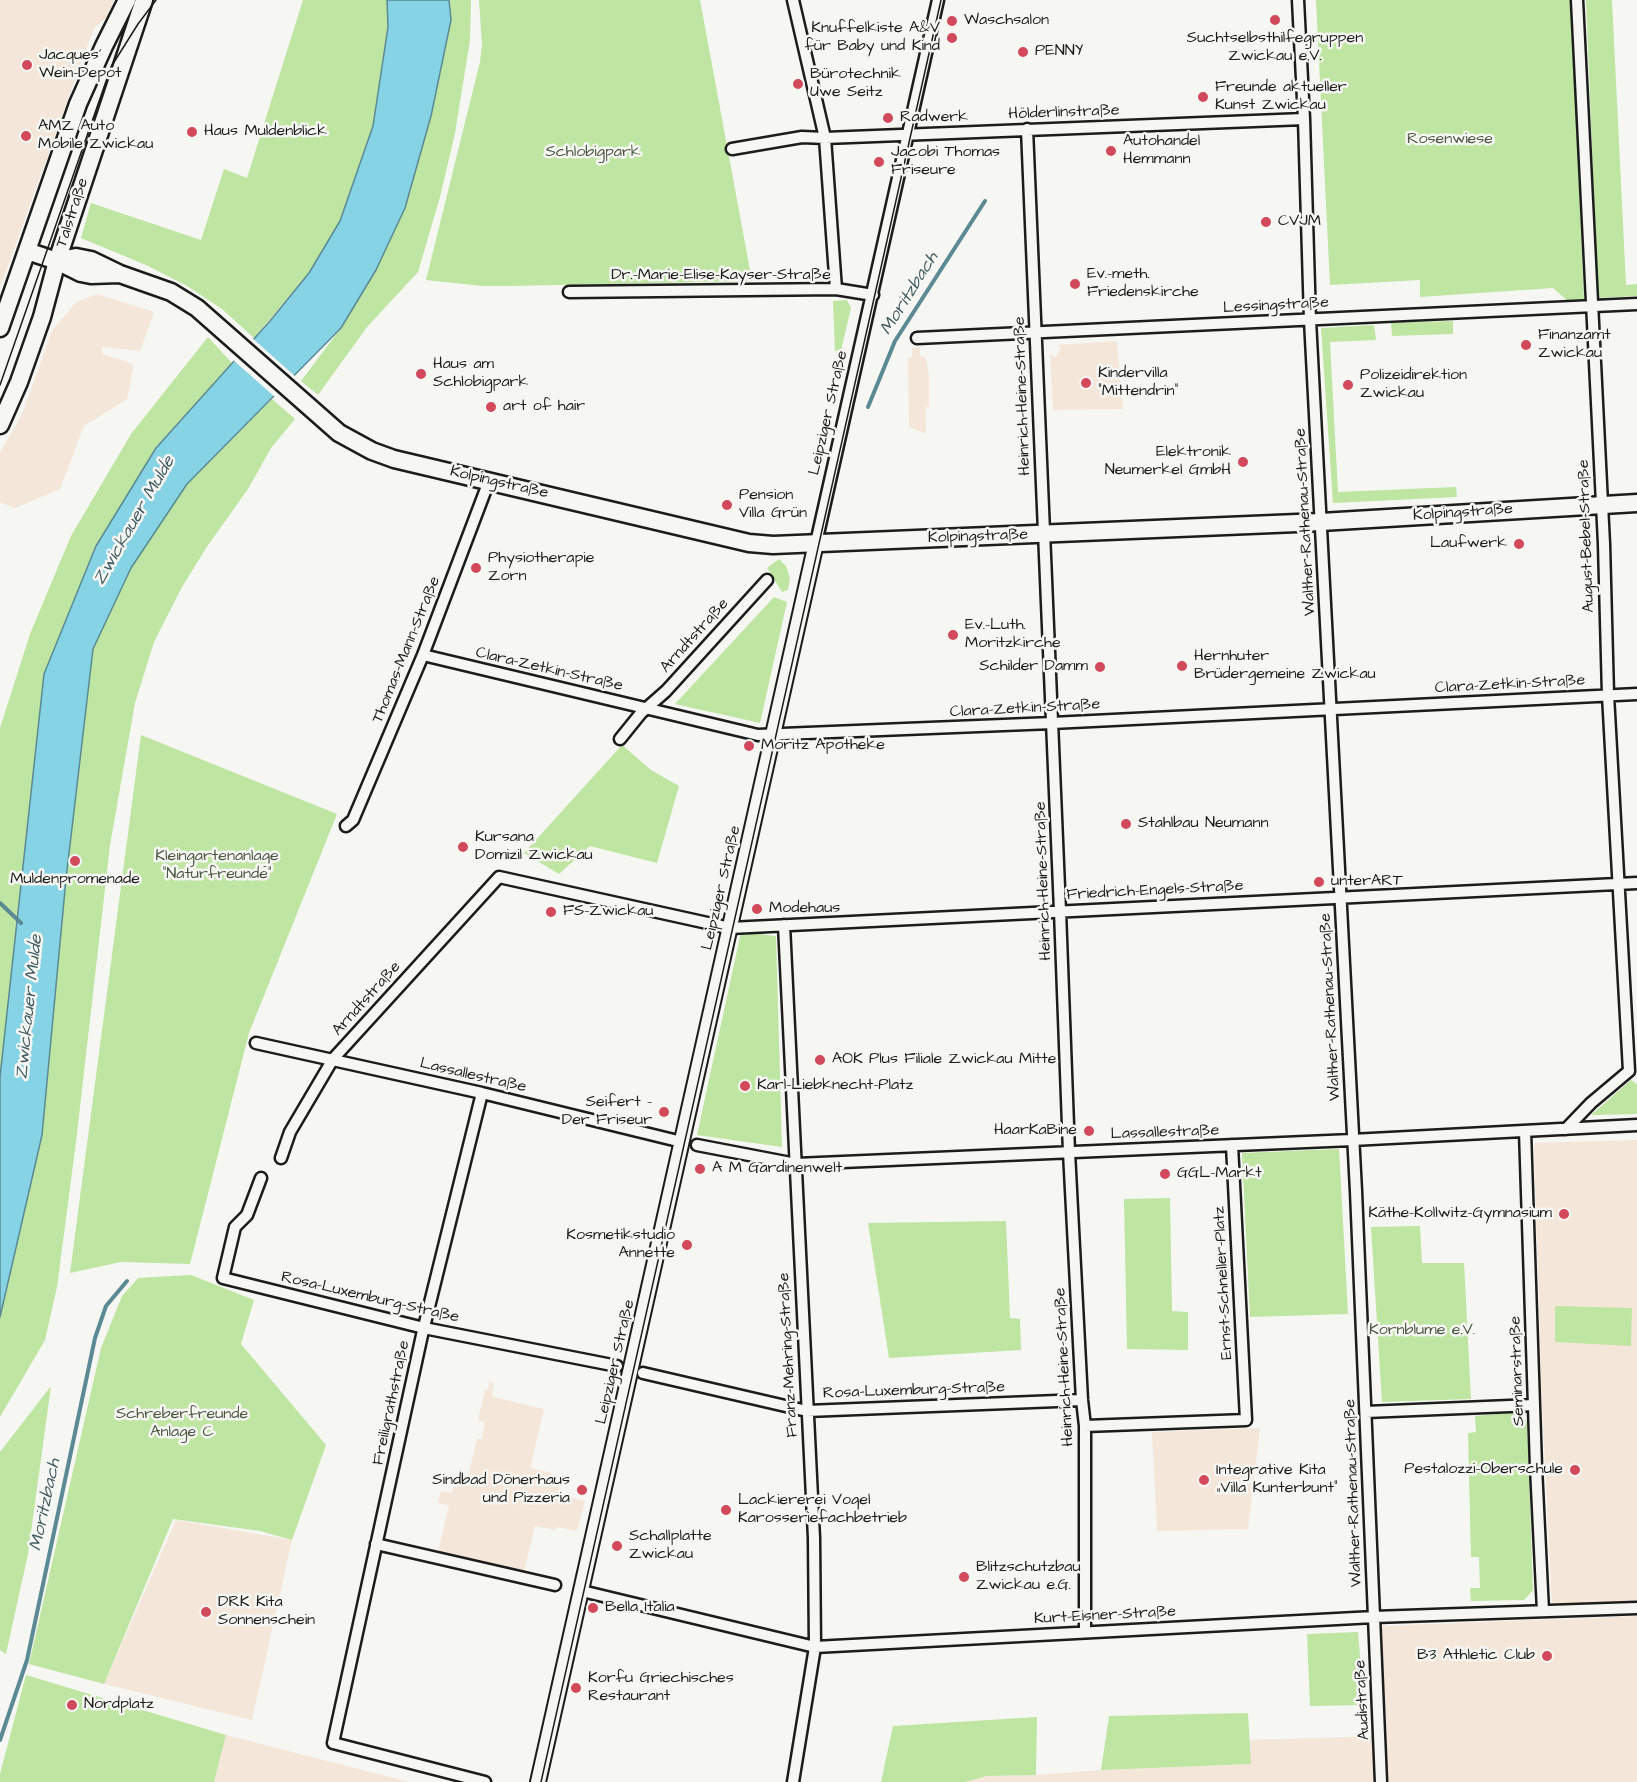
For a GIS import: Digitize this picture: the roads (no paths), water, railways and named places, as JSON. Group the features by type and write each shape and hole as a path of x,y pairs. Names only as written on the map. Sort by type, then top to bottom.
{"main road":[{"name":"Talstraße","path":"0,328 78,104 127,0"},
{"name":"Talstraße","path":"0,425 19,382 42,317 57,261 144,0"},
{"path":"27,251 57,261"},
{"name":"Kolpingstraße","path":"57,261 84,258 171,292 213,320 244,351 335,430 372,451 394,459 749,543 773,545 1321,522 1637,503"}],"street":[{"path":"793,0 825,138 836,289"},
{"name":"Leipziger Straße","path":"538,1782 938,0"},
{"name":"Walther-Rathenau-Straße","path":"1298,0 1310,320 1366,1412 1374,1617"},
{"name":"August-Bebel-Straße","path":"1566,1129 1591,1103 1633,1073 1608,695 1604,544 1600,504 1593,306 1577,0"},
{"name":"Hölderlinstraße","path":"732,149 802,137 825,138 1304,119"},
{"name":"Heinrich-Heine-Straße","path":"1027,129 1069,1152 1085,1426 1085,1632"},
{"name":"Dr.-Marie-Elise-Kayser-Straße","path":"569,292 836,289 873,295"},
{"name":"Lessingstraße","path":"917,338 1637,304"},
{"name":"Thomas-Mann-Straße","path":"346,826 353,820 423,656 489,481"},
{"name":"Arndtstraße","path":"620,739 767,580"},
{"name":"Clara-Zetkin-Straße","path":"423,656 758,735 1637,694"},
{"name":"Arndtstraße","path":"281,1158 290,1132 333,1059 499,877"},
{"name":"Friedrich-Engels-Straße","path":"499,877 730,928 1637,883"},
{"name":"Franz-Mehring-Straße","path":"784,925 814,1538 815,1647 793,1782"},
{"name":"Lassallestraße","path":"255,1043 482,1093 682,1142"},
{"name":"Freiligrathstraße","path":"482,1093 424,1328 333,1743 484,1782"},
{"name":"Lassallestraße","path":"697,1145 796,1164 1637,1125"},
{"name":"Seminarstraße","path":"1525,1131 1543,1611"},
{"name":"Ernst-Schneller-Platz","path":"1085,1426 1246,1420 1232,1145"},
{"name":"Rosa-Luxemburg-Straße","path":"261,1178 247,1215 235,1227 223,1278 424,1328 617,1366"},
{"name":"Rosa-Luxemburg-Straße","path":"643,1373 807,1411 1082,1400"},
{"path":"1366,1412 1534,1405"},
{"path":"376,1545 555,1585"},
{"name":"Kurt-Eisner-Straße","path":"582,1591 815,1647 1374,1617 1637,1608"},
{"name":"Audistraße","path":"1374,1617 1381,1782"}],"water":[{"name":"Zwickauer Mulde","path":"387,0 449,0 451,20 431,116 405,208 376,270 341,328 187,484 131,568 93,649 66,879 42,1135 0,1317 0,1077 44,674 96,546 156,448 270,321 309,273 340,221 373,126 388,27"}],"waterway":[{"name":"Moritzbach","path":"868,407 895,341 985,201"},
{"path":"0,903 21,923"},
{"name":"Moritzbach","path":"0,1740 27,1660 95,1338 106,1306 127,1281"}],"tram line":[{"path":"0,385 111,67 156,0"},
{"path":"541,1782 941,0"}],"place":[{"name":"Suchtselbsthilfegruppen Zwickau e.V.","path":"1275,20"},
{"name":"Waschsalon","path":"952,21"},
{"name":"Knuffelkiste A&V für Baby und Kind","path":"952,38"},
{"name":"PENNY","path":"1023,52"},
{"name":"Jacques’ Wein-Depot","path":"27,65"},
{"name":"Bürotechnik Uwe Seitz","path":"798,84"},
{"name":"Freunde aktueller Kunst Zwickau","path":"1203,97"},
{"name":"Radwerk","path":"888,118"},
{"name":"Haus Muldenblick","path":"192,132"},
{"name":"AMZ Auto Mobile Zwickau","path":"26,136"},
{"name":"Autohandel Hemmann","path":"1111,151"},
{"name":"Jacobi Thomas Friseure","path":"879,162"},
{"name":"CVJM","path":"1266,222"},
{"name":"Ev.-meth. Friedenskirche","path":"1075,284"},
{"name":"Finanzamt Zwickau","path":"1526,345"},
{"name":"Haus am Schlobigpark","path":"421,374"},
{"name":"Kindervilla \"Mittendrin\"","path":"1086,383"},
{"name":"Polizeidirektion Zwickau","path":"1348,385"},
{"name":"art of hair","path":"491,407"},
{"name":"Elektronik Neumerkel GmbH","path":"1243,462"},
{"name":"Pension Villa Grün","path":"727,505"},
{"name":"Laufwerk","path":"1519,544"},
{"name":"Physiotherapie Zorn","path":"476,568"},
{"name":"Ev.-Luth. Moritzkirche","path":"953,635"},
{"name":"Hernhuter Brüdergemeine Zwickau","path":"1182,666"},
{"name":"Schilder Damm","path":"1100,667"},
{"name":"Moritz Apotheke","path":"749,746"},
{"name":"Stahlbau Neumann","path":"1126,824"},
{"name":"Kursana Domizil Zwickau","path":"463,847"},
{"name":"Muldenpromenade","path":"75,861"},
{"name":"unterART","path":"1319,882"},
{"name":"Modehaus","path":"757,909"},
{"name":"FS-Zwickau","path":"551,912"},
{"name":"AOK Plus Filiale Zwickau Mitte","path":"820,1060"},
{"name":"Karl-Liebknecht-Platz","path":"745,1086"},
{"name":"Seifert - Der Friseur","path":"664,1112"},
{"name":"HaarKaBine","path":"1089,1131"},
{"name":"A M Gardinenwelt","path":"700,1169"},
{"name":"GGL-Markt","path":"1165,1174"},
{"name":"Käthe-Kollwitz-Gymnasium","path":"1564,1214"},
{"name":"Kosmetikstudio Annette","path":"687,1245"},
{"name":"Pestalozzi-Oberschule","path":"1575,1470"},
{"name":"Integrative Kita „Villa Kunterbunt“","path":"1204,1480"},
{"name":"Sindbad Dönerhaus und Pizzeria","path":"582,1490"},
{"name":"Lackiererei Vogel Karosseriefachbetrieb","path":"726,1510"},
{"name":"Schallplatte Zwickau","path":"617,1546"},
{"name":"Blitzschutzbau Zwickau e.G.","path":"964,1577"},
{"name":"Bella Italia","path":"593,1608"},
{"name":"DRK Kita Sonnenschein","path":"206,1612"},
{"name":"B3 Athletic Club","path":"1547,1656"},
{"name":"Korfu Griechisches Restaurant","path":"576,1688"},
{"name":"Nordplatz","path":"72,1705"}],"park label":[{"name":"Rosenwiese","path":"1450,140"},
{"name":"Schlobigpark","path":"593,153"},
{"name":"Kleingartenanlage \"Naturfreunde\"","path":"217,866"},
{"name":"Kornblume e.V.","path":"1422,1331"},
{"name":"Schreberfreunde Anlage C","path":"182,1424"}]}
